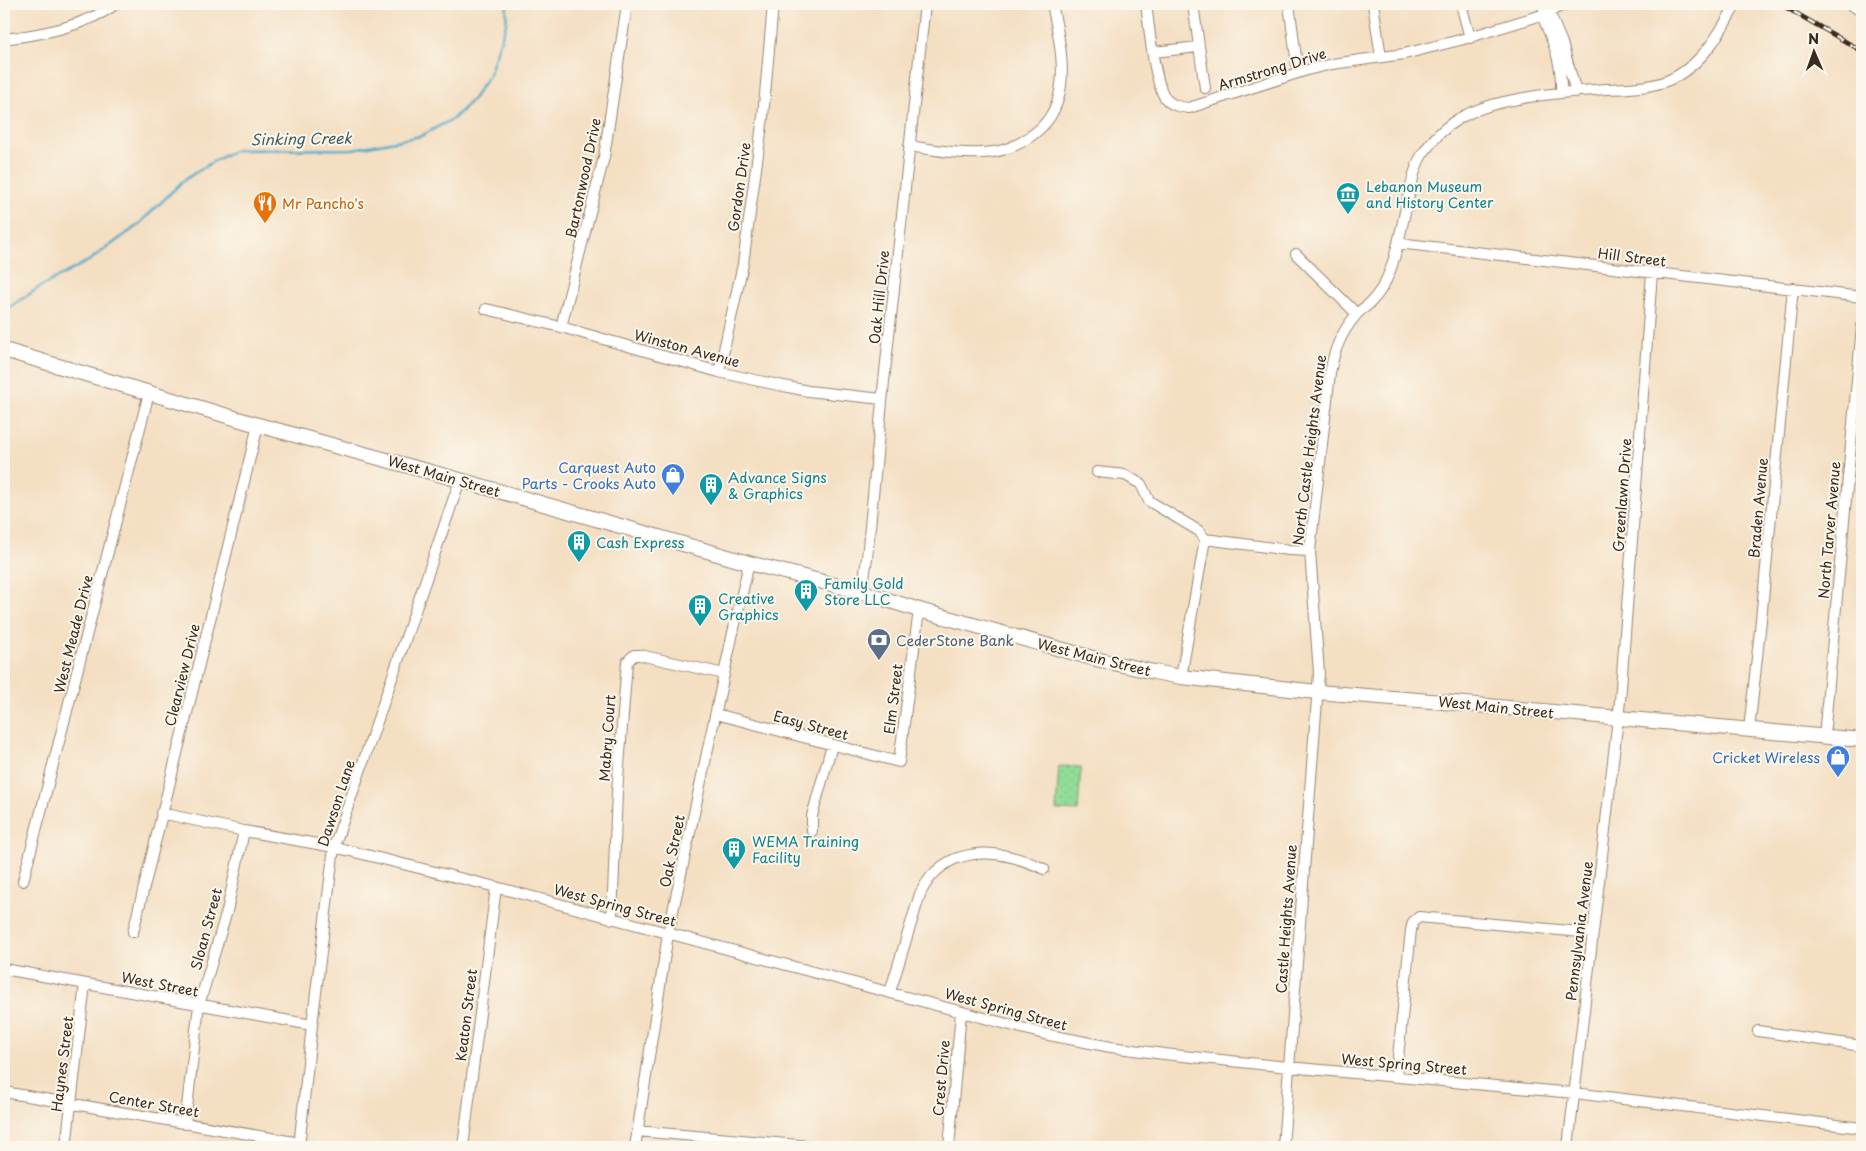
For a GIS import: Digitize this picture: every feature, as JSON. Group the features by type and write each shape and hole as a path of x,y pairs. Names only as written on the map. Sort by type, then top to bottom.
{"main road":[{"path":"1853,4 1862,9"},
{"name":"West Main Street","path":"6,351 258,425 460,480 749,563 862,592 918,610 1100,660 1181,677 1317,692 1862,740"}],"street":[{"path":"4,40 82,22 104,13 116,4"},
{"name":"Bartonwood Drive","path":"561,327 604,158 627,4"},
{"name":"Gordon Drive","path":"719,372 743,264 763,117 773,4"},
{"name":"Oak Hill Drive","path":"862,592 925,4"},
{"path":"909,146 965,153 994,152 1020,144 1047,122 1058,98 1062,83 1059,40 1052,4"},
{"name":"Armstrong Drive","path":"1146,4 1158,81 1166,99 1176,106 1189,108 1332,64 1404,54 1470,38 1566,4"},
{"path":"1192,4 1205,88"},
{"path":"1289,4 1298,73"},
{"path":"1373,4 1381,57"},
{"path":"1461,4 1470,38"},
{"name":"North Castle Heights Avenue","path":"1317,692 1319,673 1318,649 1310,551 1333,355 1341,336 1357,314 1370,303 1390,273 1415,169 1421,157 1439,134 1461,117 1482,108 1505,102 1561,93 1650,86 1678,76 1703,57 1717,38 1736,4"},
{"path":"1545,11 1562,43 1576,92"},
{"path":"1545,11 1561,72 1561,93"},
{"path":"1154,52 1198,47"},
{"name":"Hill Street","path":"1398,243 1862,297"},
{"path":"1296,254 1357,314"},
{"name":"Greenlawn Drive","path":"1618,719 1652,273"},
{"name":"Braden Avenue","path":"1749,730 1793,288"},
{"name":"Winston Avenue","path":"486,309 561,327 719,372 808,391 882,399"},
{"name":"North Tarver Avenue","path":"1824,737 1862,326"},
{"name":"West Meade Drive","path":"23,881 149,393"},
{"name":"Clearview Drive","path":"133,932 258,425"},
{"path":"1097,472 1125,475 1141,484 1149,501 1199,531 1205,539 1310,551"},
{"name":"Dawson Lane","path":"300,1145 312,1025 334,847 460,480"},
{"path":"1181,677 1205,539"},
{"name":"Oak Street","path":"635,1147 668,934 749,563"},
{"name":"Elm Street","path":"899,762 918,610"},
{"name":"Mabry Court","path":"612,919 617,792 627,662 634,655 640,655 724,674"},
{"name":"Castle Heights Avenue","path":"1283,1147 1317,692"},
{"name":"Easy Street","path":"716,714 899,762"},
{"name":"Pennsylvania Avenue","path":"1568,1147 1618,719"},
{"path":"812,831 812,816 832,745"},
{"name":"West Spring Street","path":"161,813 244,831 334,847 496,887 1044,1034 1083,1042 1288,1067 1574,1093 1862,1128"},
{"name":"Sloan Street","path":"185,1124 199,1005 227,911 244,831"},
{"path":"890,992 920,894 925,883 941,867 958,858 982,853 1028,861 1044,869"},
{"name":"Keaton Street","path":"463,1147 496,887"},
{"path":"1396,1078 1411,930 1413,922 1419,917 1592,933"},
{"name":"West Street","path":"4,969 312,1025"},
{"name":"Haynes Street","path":"66,1147 85,984"},
{"name":"Crest Drive","path":"949,1147 961,1012"},
{"path":"1758,1031 1862,1046"},
{"name":"Center Street","path":"4,1092 300,1145"},
{"path":"637,1131 821,1147"}],"green space":[{"path":"1059,766 1081,767 1078,811 1056,810"}],"waterway":[{"name":"Sinking Creek","path":"4,311 40,287 90,260 137,226 184,180 236,150 353,149 421,136 454,118 473,99 489,75 506,24 507,4"}],"railway":[{"path":"1780,4 1862,51"}],"place":[{"name":"Lebanon Museum and History Center","path":"1348,215"},
{"name":"Mr Pancho's","path":"265,224"},
{"name":"Carquest Auto Parts - Crooks Auto","path":"673,496"},
{"name":"Advance Signs & Graphics","path":"711,506"},
{"name":"Cash Express","path":"579,563"},
{"name":"Family Gold Store LLC","path":"806,612"},
{"name":"Creative Graphics","path":"700,627"},
{"name":"CederStone Bank","path":"879,661"},
{"name":"Cricket Wireless","path":"1838,778"},
{"name":"WEMA Training Facility","path":"734,870"}]}
